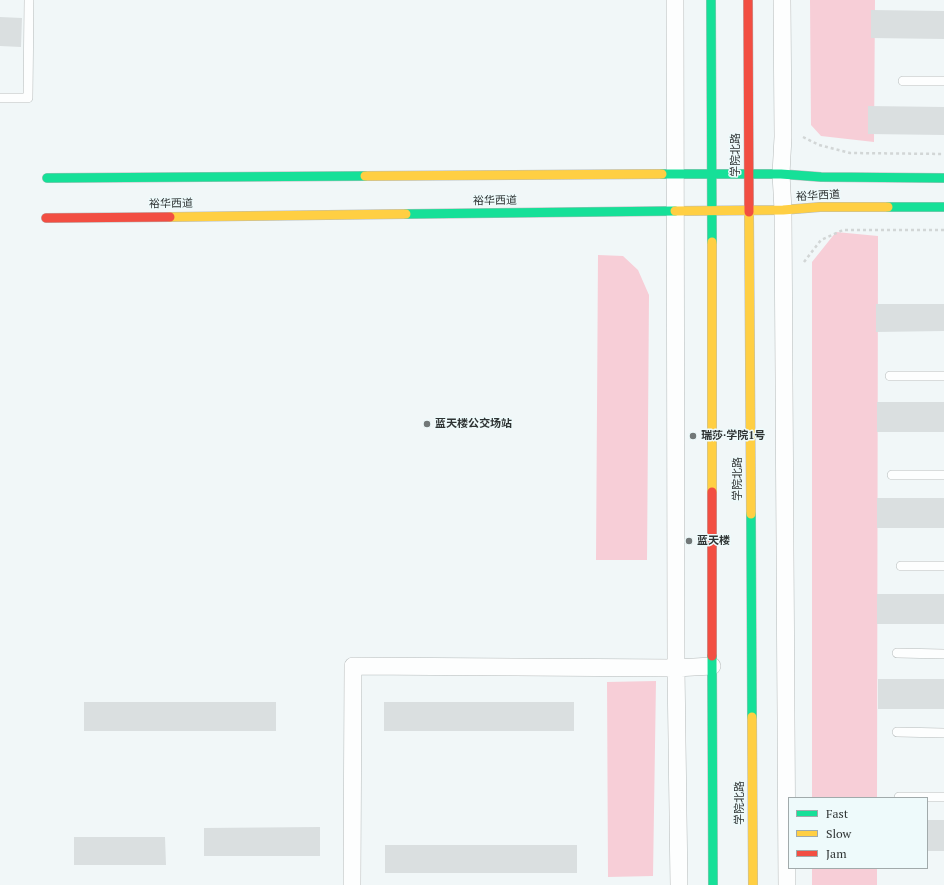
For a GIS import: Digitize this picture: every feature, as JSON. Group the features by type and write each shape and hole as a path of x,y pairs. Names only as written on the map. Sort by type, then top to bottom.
{"main road":[{"path":"711,0 713,885"},
{"name":"学院北路","path":"748,0 752,885"},
{"name":"裕华西道","path":"47,178 711,174 781,174 821,177 944,178"},
{"name":"裕华西道","path":"46,218 783,210 820,207 944,207"}],"street":[{"path":"675,0 676,668 679,885"},
{"path":"782,0 783,137 781,174 783,210 787,885"},
{"path":"352,885 353,666 676,668 712,666"}],"lane":[{"path":"0,98 28,98 29,0"},
{"path":"903,81 944,81"},
{"path":"890,376 944,376"},
{"path":"892,475 944,475"},
{"path":"901,566 944,566"},
{"path":"897,654 944,654"},
{"path":"897,732 944,733"},
{"path":"899,797 944,797"}],"path":[{"path":"803,137 819,145 850,153 944,154"},
{"path":"804,262 821,240 843,230 944,230"}],"shaded area":[{"path":"810,0 875,0 874,142 821,136 811,125"},
{"path":"836,232 878,236 877,797 812,797 812,262"},
{"path":"598,255 623,256 638,270 649,295 647,560 596,560"},
{"path":"656,681 653,876 608,877 607,682"},
{"path":"812,869 877,869 877,885 812,885"}],"building":[{"path":"871,10 944,11 944,39 871,38"},
{"path":"0,17 22,18 21,47 0,46"},
{"path":"868,106 944,107 944,135 868,134"},
{"path":"876,304 944,304 944,331 876,332"},
{"path":"877,402 944,402 944,432 877,432"},
{"path":"877,498 944,498 944,528 877,528"},
{"path":"877,594 944,594 944,624 877,624"},
{"path":"878,679 944,679 944,709 878,709"},
{"path":"84,702 276,702 276,731 84,731"},
{"path":"384,702 574,702 574,731 384,731"},
{"path":"928,820 944,820 944,851 928,851"},
{"path":"320,827 320,856 204,856 204,828"},
{"path":"74,837 165,837 166,865 74,865"},
{"path":"385,845 577,845 577,873 385,873"}],"traffic: fast":[{"path":"711,0 712,242"},
{"path":"662,174 781,174 821,177 944,178"},
{"path":"47,178 365,176"},
{"path":"888,207 944,207"},
{"path":"406,214 675,211"},
{"path":"751,514 752,717"},
{"path":"712,656 713,885"}],"traffic: slow":[{"path":"365,176 662,174"},
{"path":"675,211 783,210 820,207 888,207"},
{"path":"749,212 751,514"},
{"path":"170,217 406,214"},
{"path":"712,242 712,492"},
{"path":"752,717 753,885"}],"traffic: jam":[{"path":"748,0 749,212"},
{"path":"46,218 170,217"},
{"path":"712,492 712,656"}],"place":[{"name":"蓝天楼公交场站","path":"427,424"},
{"name":"瑞莎·学院1号","path":"693,436"},
{"name":"蓝天楼","path":"689,541"}]}
